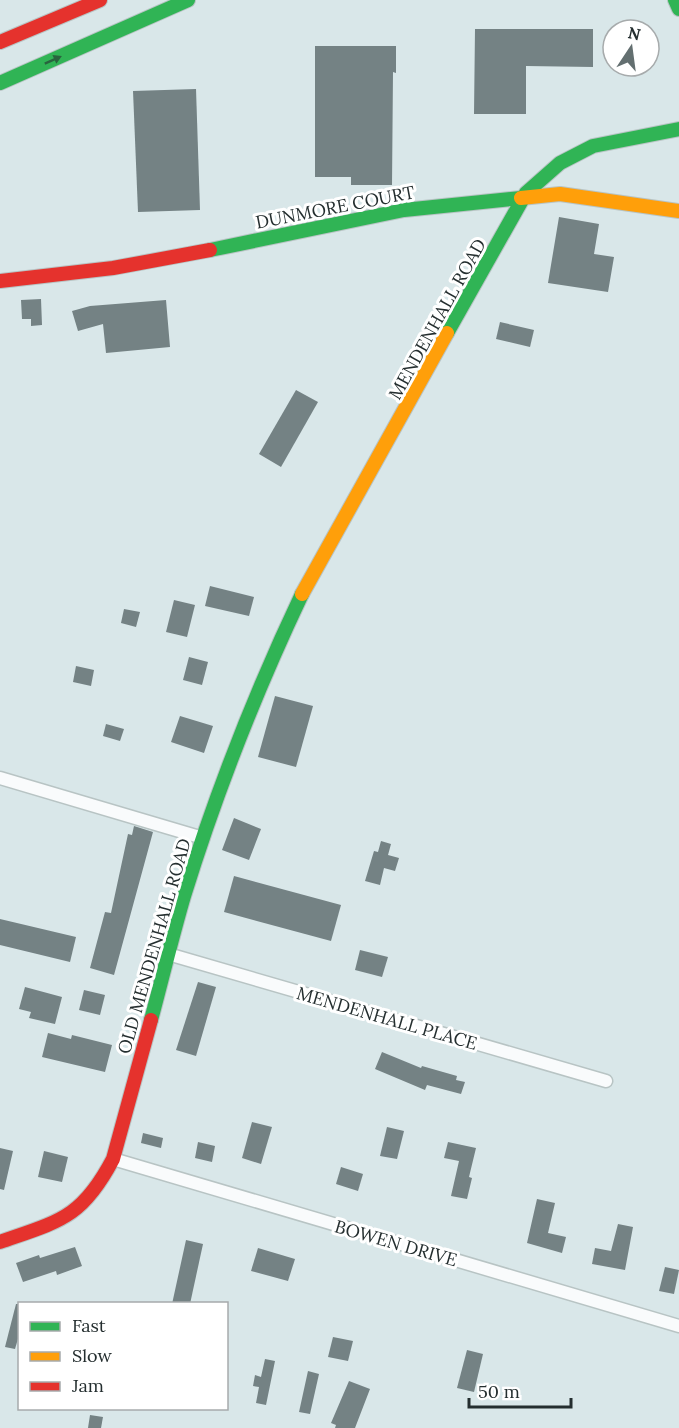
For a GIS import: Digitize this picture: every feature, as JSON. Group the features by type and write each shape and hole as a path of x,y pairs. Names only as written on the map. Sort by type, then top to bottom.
{"main road":[{"path":"0,42 100,0"},
{"path":"0,84 187,0 193,0"},
{"path":"675,0 679,9"},
{"name":"MENDENHALL ROAD","path":"294,610 526,193 560,163 593,147 679,129"},
{"name":"DUNMORE COURT","path":"0,281 112,268 404,210 560,194 679,211"},
{"name":"OLD MENDENHALL ROAD","path":"0,1242 72,1214 95,1191 113,1159 168,954 203,838 272,657 294,610"}],"street":[{"path":"0,778 203,838"},
{"name":"MENDENHALL PLACE","path":"168,954 606,1081"},
{"name":"BOWEN DRIVE","path":"113,1159 679,1326"}],"building":[{"path":"475,29 593,29 593,67 526,66 526,114 474,114"},
{"path":"315,46 396,46 396,73 393,72 392,185 351,185 351,177 315,177"},
{"path":"196,89 200,210 138,212 133,91"},
{"path":"559,217 599,224 594,254 614,257 608,292 548,283"},
{"path":"41,299 42,325 31,326 31,319 22,319 21,300"},
{"path":"166,300 170,347 106,353 103,324 78,331 72,311 90,306"},
{"path":"500,322 534,330 530,347 496,339"},
{"path":"296,390 318,402 281,467 259,454"},
{"path":"210,586 254,597 249,616 205,606"},
{"path":"174,600 195,605 187,637 166,632"},
{"path":"124,609 140,612 136,627 121,623"},
{"path":"189,657 208,662 202,685 183,680"},
{"path":"76,666 94,670 91,686 73,682"},
{"path":"275,696 313,706 296,767 258,757"},
{"path":"180,716 213,726 204,753 171,742"},
{"path":"106,724 124,729 120,741 103,736"},
{"path":"234,818 261,829 249,860 222,850"},
{"path":"134,826 153,832 114,975 90,968 105,912 111,913 128,834 132,835"},
{"path":"381,841 391,844 388,855 399,858 395,871 384,868 380,885 365,881 374,851 378,852"},
{"path":"234,876 341,905 331,941 224,912"},
{"path":"0,919 76,937 70,962 0,945"},
{"path":"360,950 388,957 382,977 355,970"},
{"path":"198,982 216,987 196,1056 176,1050"},
{"path":"25,987 62,997 55,1024 29,1018 31,1012 19,1009"},
{"path":"84,990 105,995 100,1015 79,1010"},
{"path":"48,1033 71,1039 72,1035 112,1045 105,1072 42,1057"},
{"path":"382,1052 421,1068 422,1066 457,1076 456,1080 465,1082 461,1094 427,1085 425,1090 375,1069"},
{"path":"252,1122 272,1127 261,1164 242,1158"},
{"path":"387,1127 404,1131 397,1159 380,1156"},
{"path":"143,1133 163,1138 161,1148 141,1143"},
{"path":"198,1142 215,1146 212,1162 195,1158"},
{"path":"448,1142 476,1148 469,1177 472,1178 467,1199 451,1196 459,1161 444,1158"},
{"path":"0,1148 13,1151 4,1190 0,1189"},
{"path":"44,1151 68,1157 62,1182 38,1177"},
{"path":"341,1167 363,1174 358,1191 336,1184"},
{"path":"537,1199 555,1203 548,1233 566,1237 562,1253 527,1243"},
{"path":"618,1224 633,1227 625,1270 592,1264 595,1248 611,1251"},
{"path":"186,1240 203,1244 190,1302 172,1302"},
{"path":"75,1247 82,1266 57,1275 56,1271 23,1282 16,1263"},
{"path":"258,1248 295,1259 288,1281 251,1271"},
{"path":"665,1267 679,1270 674,1294 659,1291"},
{"path":"16,1304 18,1304 18,1339 15,1349 5,1347"},
{"path":"333,1337 353,1341 348,1361 328,1357"},
{"path":"467,1350 483,1354 474,1392 457,1388"},
{"path":"265,1359 275,1361 266,1405 256,1403 259,1387 253,1386 255,1375 261,1377"},
{"path":"308,1371 319,1374 310,1414 299,1412"},
{"path":"349,1381 370,1389 355,1428 335,1428 336,1425 331,1423"},
{"path":"90,1415 103,1417 101,1428 88,1428"}],"traffic: fast":[{"path":"0,83 188,0"},
{"path":"675,0 679,9"},
{"path":"447,333 526,193 560,163 593,146 679,129"},
{"path":"210,250 404,210 521,198"},
{"path":"151,1020 184,896 209,819 253,705 302,594"}],"traffic: slow":[{"path":"521,198 560,194 679,211"},
{"path":"302,594 447,333"}],"traffic: jam":[{"path":"0,42 100,0"},
{"path":"0,281 113,268 210,250"},
{"path":"0,1242 67,1215 91,1194 102,1179 113,1159 151,1020"}]}
